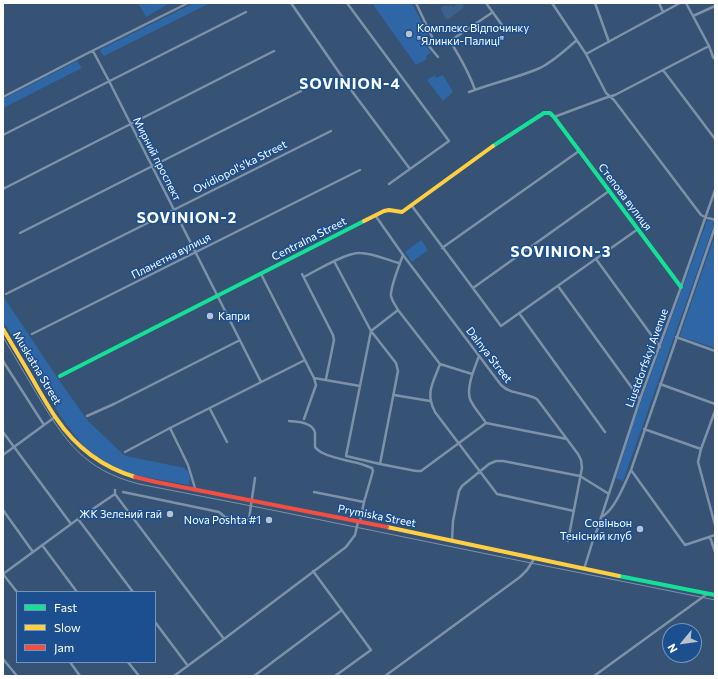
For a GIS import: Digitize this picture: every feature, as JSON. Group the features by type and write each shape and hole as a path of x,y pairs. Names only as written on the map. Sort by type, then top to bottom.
{"street":[{"path":"3,97 188,3"},
{"path":"291,3 354,94 410,169"},
{"path":"347,3 449,141 389,184"},
{"path":"416,3 433,39 428,45 438,57"},
{"path":"486,3 507,32"},
{"path":"552,3 586,54 606,93 610,96 701,215 715,220"},
{"path":"595,3 609,42"},
{"path":"659,3 663,12"},
{"path":"586,54 680,3"},
{"path":"686,3 715,59"},
{"path":"693,16 715,6"},
{"path":"3,135 246,12"},
{"path":"475,90 465,66 450,41 493,12"},
{"path":"469,92 541,67 554,60 577,40"},
{"path":"554,117 615,95 709,46"},
{"name":"Мирний проспект","path":"92,51 131,124 261,382"},
{"path":"3,189 274,51"},
{"path":"663,70 715,139"},
{"path":"20,233 301,91"},
{"name":"Centralna Street","path":"60,376 376,215 388,210 400,213 402,212 541,114 547,112 554,117"},
{"name":"Степова вулиця","path":"554,117 681,287"},
{"name":"Ovidiopol's'ka Street","path":"6,294 331,131"},
{"path":"442,248 579,151"},
{"name":"Планетна вулиця","path":"32,334 360,170"},
{"name":"Liustdorfskyi Avenue","path":"596,533 640,399 715,190"},
{"path":"473,288 609,191"},
{"path":"412,206 501,326 638,229"},
{"name":"Dalnya Street","path":"376,215 403,256 504,389 511,392 534,396 578,454 581,460 582,468 568,541"},
{"path":"601,517 606,514 613,505 631,470 715,227"},
{"path":"326,379 334,340 333,335 303,275 350,254 360,252 399,263"},
{"path":"403,256 399,263 391,293 392,300 440,364 472,374"},
{"path":"596,259 660,346"},
{"path":"334,262 371,331 398,366 394,395 380,464"},
{"path":"261,273 314,378 316,385 304,419"},
{"path":"558,286 640,399"},
{"path":"398,310 371,331 346,456 421,471 486,423"},
{"path":"519,314 605,432"},
{"name":"Muskatna Street","path":"3,329 55,417"},
{"path":"676,337 715,351"},
{"path":"87,416 127,398 240,340"},
{"path":"479,356 472,374 469,388 469,398 486,423 567,439"},
{"path":"125,452 305,360"},
{"path":"3,361 44,425"},
{"path":"440,364 430,392 430,401 435,412 495,492 500,495 574,511"},
{"path":"314,378 360,386"},
{"path":"660,384 715,404"},
{"path":"394,395 430,401"},
{"path":"210,408 227,442"},
{"path":"715,411 701,449 698,462 715,525"},
{"path":"3,455 55,417"},
{"name":"Prymiska Street","path":"55,417 65,431 83,449 115,470 124,474 715,595"},
{"path":"174,676 346,547 355,534 373,471 372,468 335,458 318,450 314,447 315,433 312,428 304,423 289,421"},
{"path":"170,428 188,465 195,489"},
{"path":"644,429 701,449"},
{"path":"3,432 71,524"},
{"path":"452,541 453,521 460,488 480,471 496,461 503,461 580,476 609,494"},
{"path":"631,470 685,545 715,535"},
{"path":"123,492 219,512 225,517 245,521 249,519 255,478"},
{"path":"115,490 115,494 224,639"},
{"path":"314,492 364,502"},
{"path":"16,591 3,574 115,494"},
{"path":"3,510 34,552"},
{"path":"78,519 132,591"},
{"path":"710,536 715,552"},
{"path":"584,569 594,537"},
{"path":"42,545 76,591"},
{"path":"385,676 520,577 527,570 534,558"},
{"path":"313,571 371,650 335,676"},
{"path":"594,676 708,594"},
{"path":"254,676 342,610"},
{"path":"156,623 188,666"},
{"path":"3,659 16,676"},
{"path":"71,663 80,676"},
{"path":"129,663 139,676"}],"shaded area":[{"path":"138,3 170,3 146,17"},
{"path":"194,3 210,3 104,56 100,51 101,49"},
{"path":"372,3 412,3 430,39 426,46 431,52 426,56 427,59 416,65"},
{"path":"459,3 462,3 464,7 449,19 446,19 441,8 446,5 452,5 453,7"},
{"path":"77,61 82,68 3,108 3,99"},
{"path":"435,75 436,78 443,75 453,92 443,101 427,80"},
{"path":"707,221 713,221 714,224 623,481 616,478 635,418"},
{"path":"715,235 715,348 681,337 680,335"},
{"path":"421,240 428,250 412,262 405,252"},
{"path":"3,296 88,421 126,456 185,468 185,470 188,471 190,478 189,485 134,475 115,468 85,447 61,417 3,321"}],"tram line":[{"path":"3,337 57,427 67,440 90,462 104,471 120,478 139,484 715,600"}],"traffic: fast":[{"path":"493,146 544,113 550,113 681,287"},
{"path":"60,376 364,221"},
{"path":"619,576 715,595"}],"traffic: slow":[{"path":"364,221 384,211 389,210 402,212 493,146"},
{"path":"3,329 63,428 90,454 111,468 135,477"},
{"path":"387,527 619,576"}],"traffic: jam":[{"path":"135,477 387,527"}],"place":[{"name":"Комплекс Відпочинку \"Ялинки-Палиці\"","path":"409,34"},
{"name":"Капри","path":"210,316"},
{"name":"ЖК Зелений гай","path":"170,514"},
{"name":"Nova Poshta #1","path":"269,520"},
{"name":"Совіньон Тенісний клуб","path":"640,529"}],"district":[{"name":"SOVINION-4","path":"350,84"},
{"name":"SOVINION-2","path":"187,218"},
{"name":"SOVINION-3","path":"561,252"}]}
